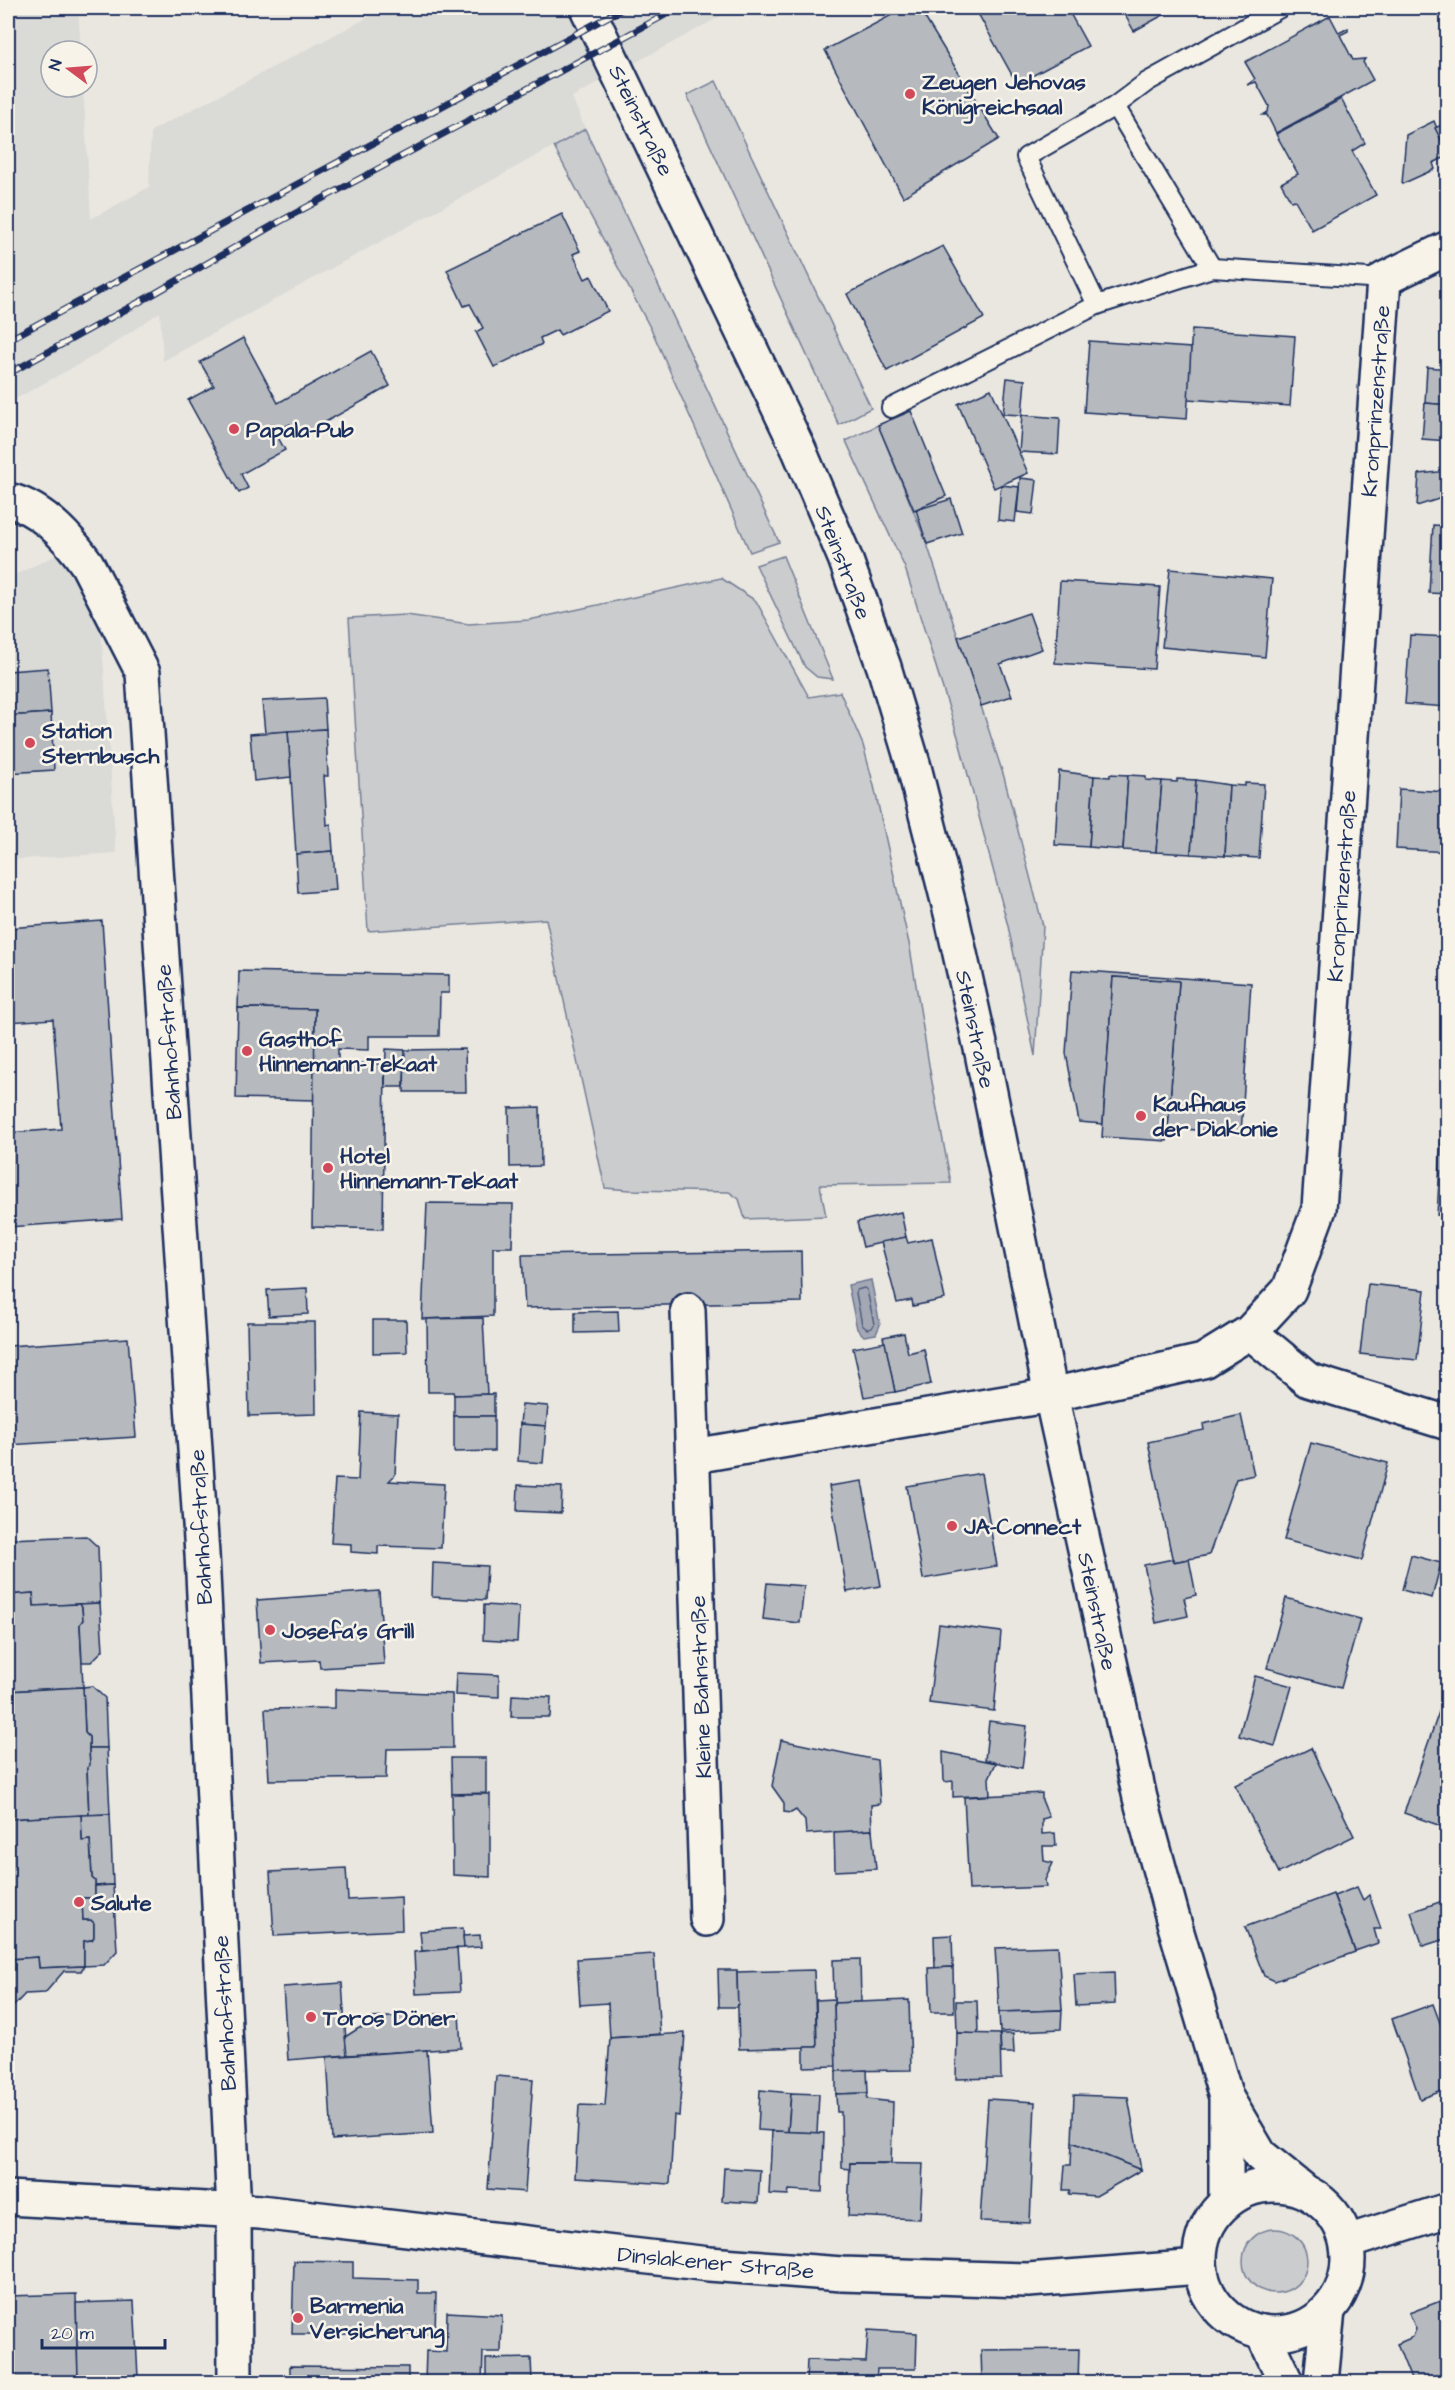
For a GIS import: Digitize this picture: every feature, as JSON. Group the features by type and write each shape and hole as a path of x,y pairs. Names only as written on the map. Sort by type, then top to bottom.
{"street":[{"name":"Steinstraße","path":"587,8 799,450 844,558 884,667 914,767 951,913 982,1053 1051,1395 1140,1798 1173,1919 1226,2097 1260,2155 1304,2191"},
{"name":"Kronprinzenstraße","path":"1051,1395 1203,1361 1250,1332 1289,1290 1319,1209 1384,279 1448,248"},
{"name":"Bahnhofstraße","path":"8,500 45,519 60,531 76,549 87,564 143,673 200,1512 234,2211 235,2382"},
{"name":"Kleine Bahnstraße","path":"688,1311 707,1919"},
{"path":"1250,1332 1308,1380 1448,1423"},
{"path":"694,1456 1051,1395"},
{"name":"Steinstraße","path":"1226,2097 1226,2201"},
{"path":"1273,2184 1304,2191 1321,2199 1337,2219 1347,2242 1349,2266 1342,2289 1328,2310 1309,2325 1286,2333 1262,2332 1239,2325 1219,2310 1206,2290 1200,2266 1201,2242 1210,2219 1226,2201 1248,2188 1273,2184"},
{"name":"Dinslakener Straße","path":"8,2198 260,2212 709,2264 842,2274 1028,2280 1200,2266"},
{"path":"1347,2242 1448,2211"},
{"path":"1321,2382 1328,2310"},
{"path":"1262,2332 1286,2382"}],"lane":[{"path":"1097,305 1026,157 1115,106 1147,82 1280,8"},
{"path":"1115,106 1212,268"},
{"path":"891,408 1097,305 1212,268 1384,279"}],"shaded area":[{"path":"8,8 78,8 80,39 39,39 39,99 84,99 91,219 149,187 151,131 386,8 736,8 572,97 585,129 163,361 160,312 101,352 8,403"},
{"path":"716,81 871,408 839,425 687,95"},
{"path":"585,129 779,542 750,552 653,333 554,147"},
{"path":"878,425 927,544 981,706 1004,777 1043,926 1035,1056 1008,926 958,737 905,568 846,441"},
{"path":"57,555 77,575 101,628 116,853 8,860 8,578"},
{"path":"783,556 833,679 817,677 805,667 756,565"},
{"path":"721,578 756,601 809,697 840,692 863,745 910,948 951,1183 820,1185 826,1216 745,1219 739,1199 729,1192 605,1188 546,919 368,931 349,618 406,615 469,624 529,620"},
{"path":"1269,2229 1281,2229 1298,2238 1305,2249 1307,2261 1305,2273 1298,2284 1281,2293 1269,2293 1257,2288 1248,2279 1243,2267 1243,2255 1248,2243 1257,2234"}],"water":[{"path":"871,1280 880,1325 876,1334 864,1336 857,1329 848,1285"}],"building":[{"name":"Zeugen Jehovas Königreichsaal","path":"905,8 919,8 999,139 903,197 825,50"},
{"path":"975,8 1067,8 1088,46 1017,84"},
{"path":"1121,8 1176,8 1134,31"},
{"path":"1330,16 1339,33 1348,28 1348,31 1340,35 1353,60 1365,59 1363,62 1373,80 1276,133 1267,115 1263,115 1268,112 1269,106 1256,82 1247,85 1255,79 1245,62"},
{"path":"1341,99 1365,143 1352,151 1376,195 1312,230 1295,200 1291,201 1281,183 1298,174 1276,134"},
{"path":"1434,121 1448,156 1433,163 1435,169 1402,184 1406,135"},
{"path":"1448,122 1448,153 1435,128"},
{"path":"562,214 580,251 573,254 585,279 591,276 608,311 560,335 557,330 540,338 542,344 494,367 476,332 483,328 470,304 464,306 447,270"},
{"path":"943,246 984,318 887,371 847,294"},
{"path":"1192,329 1295,336 1290,406 1187,399"},
{"path":"243,338 278,403 371,351 390,386 297,438 290,424 275,432 285,450 241,474 248,488 239,493 188,400 214,386 200,362"},
{"path":"1089,341 1191,348 1187,419 1084,412"},
{"path":"1427,367 1448,369 1448,405 1425,403"},
{"path":"1007,378 1025,380 1022,415 1003,414"},
{"path":"991,389 1028,473 994,488 958,404"},
{"path":"1425,403 1448,405 1448,441 1422,439"},
{"path":"911,411 946,496 914,510 878,425"},
{"path":"1022,415 1060,418 1058,454 1019,452"},
{"path":"1448,471 1448,496 1417,506 1419,474"},
{"path":"1020,478 1037,480 1033,514 1017,512"},
{"path":"1001,485 1019,487 1015,522 998,520"},
{"path":"951,499 962,533 927,544 916,510"},
{"path":"1433,525 1448,526 1448,594 1429,593"},
{"path":"1170,569 1272,579 1265,657 1162,647"},
{"path":"1060,581 1160,587 1154,669 1055,663"},
{"path":"1029,613 1042,649 1000,664 1012,696 981,706 958,637"},
{"path":"1410,635 1448,637 1448,707 1405,704"},
{"path":"48,668 51,713 8,716 8,671"},
{"path":"324,698 326,729 265,733 262,701"},
{"name":"Station Sternbusch","path":"51,713 54,770 8,773 8,716"},
{"path":"326,729 328,776 324,776 327,825 331,824 333,851 296,854 288,731"},
{"path":"288,731 291,777 254,781 250,734"},
{"path":"1059,771 1094,776 1089,847 1055,845"},
{"path":"1110,774 1128,775 1123,850 1089,847 1094,776 1110,777"},
{"path":"1128,775 1146,776 1146,780 1162,781 1156,852 1123,850"},
{"path":"1177,779 1196,780 1191,854 1156,852 1162,781 1177,782"},
{"path":"1196,780 1229,785 1225,856 1191,854"},
{"path":"1245,783 1264,784 1259,858 1225,856 1229,785 1245,786"},
{"path":"1399,789 1448,792 1448,852 1396,849"},
{"path":"333,851 336,890 298,893 296,854"},
{"path":"102,921 122,1219 8,1227 8,1133 61,1129 53,1019 8,1022 8,928"},
{"path":"1072,970 1251,983 1241,1133 1168,1128 1179,981 1113,977 1103,1124 1079,1122 1066,1053"},
{"path":"239,971 449,975 449,993 440,993 439,1036 369,1036 369,1050 338,1049 338,1062 314,1062 315,1009 238,1008"},
{"path":"1113,977 1179,981 1167,1141 1102,1137"},
{"path":"238,1008 315,1009 314,1100 236,1098"},
{"path":"386,1049 405,1050 404,1087 385,1087"},
{"path":"465,1049 466,1092 404,1092 405,1050"},
{"path":"314,1062 385,1064 383,1229 312,1227"},
{"path":"540,1107 541,1166 510,1167 509,1108"},
{"path":"1442,1128 1448,1128 1448,1239 1443,1239 1444,1216 1437,1215"},
{"path":"427,1203 513,1204 512,1247 493,1247 493,1316 422,1319"},
{"path":"901,1212 906,1237 863,1247 857,1222"},
{"path":"906,1237 908,1243 932,1238 945,1299 913,1306 912,1300 897,1303 881,1242"},
{"path":"801,1251 802,1302 525,1308 522,1255"},
{"path":"1368,1284 1425,1290 1417,1360 1360,1354"},
{"path":"307,1288 308,1314 269,1316 267,1290"},
{"path":"618,1311 619,1332 575,1333 575,1312"},
{"path":"483,1318 487,1394 454,1395 453,1392 428,1392 427,1319"},
{"path":"373,1320 406,1320 407,1352 373,1353"},
{"path":"247,1322 315,1322 316,1414 249,1416"},
{"path":"904,1333 908,1353 924,1349 931,1384 895,1392 883,1337"},
{"path":"128,1338 136,1437 8,1445 8,1346"},
{"path":"885,1342 895,1392 864,1397 853,1348"},
{"path":"494,1394 494,1416 454,1416 454,1395"},
{"path":"522,1404 548,1406 546,1426 520,1424"},
{"path":"361,1412 398,1414 395,1475 389,1481 444,1484 441,1548 378,1546 378,1554 351,1552 351,1544 331,1543 335,1479 358,1480"},
{"path":"1241,1415 1254,1475 1236,1479 1209,1555 1173,1562 1148,1442 1204,1430 1203,1424"},
{"path":"454,1416 494,1416 494,1451 454,1452"},
{"path":"520,1424 546,1426 543,1463 518,1461"},
{"path":"1311,1443 1388,1463 1362,1560 1284,1540"},
{"name":"JA-Connect","path":"981,1473 997,1566 923,1579 907,1486"},
{"path":"862,1481 881,1586 847,1592 829,1486"},
{"path":"518,1485 562,1487 561,1513 517,1511"},
{"path":"86,1536 98,1547 100,1603 34,1606 33,1593 8,1595 8,1539"},
{"path":"1411,1555 1441,1563 1432,1598 1402,1590"},
{"path":"1173,1559 1173,1562 1189,1559 1196,1595 1184,1598 1188,1616 1156,1623 1144,1565"},
{"path":"433,1563 487,1566 485,1600 432,1597"},
{"path":"767,1583 804,1586 800,1623 763,1619"},
{"path":"379,1591 384,1664 320,1668 319,1660 261,1663 257,1600"},
{"path":"33,1593 34,1606 79,1604 82,1607 83,1620 80,1624 83,1687 8,1691 8,1595"},
{"path":"1286,1598 1360,1619 1341,1688 1267,1668"},
{"path":"100,1603 103,1650 91,1662 82,1662 80,1624 83,1620 82,1607 79,1604"},
{"path":"484,1605 519,1607 517,1642 483,1640"},
{"path":"939,1624 1001,1632 994,1711 929,1703"},
{"path":"456,1673 499,1675 499,1697 455,1695"},
{"path":"1255,1676 1292,1686 1275,1746 1239,1736"},
{"path":"92,1686 105,1698 107,1748 89,1748 89,1737 85,1733 83,1687"},
{"path":"83,1687 85,1733 89,1737 90,1765 87,1768 89,1815 8,1819 8,1691"},
{"path":"335,1689 452,1694 453,1748 387,1749 386,1778 269,1780 265,1709 335,1708"},
{"path":"512,1695 551,1697 550,1717 511,1717"},
{"path":"1442,1703 1448,1705 1448,1807 1441,1826 1404,1813"},
{"path":"989,1721 1027,1726 1022,1768 985,1760"},
{"path":"781,1740 877,1760 880,1804 871,1805 872,1830 806,1834 805,1821 796,1810 791,1813 784,1812 784,1803 772,1786"},
{"path":"89,1748 107,1748 110,1814 89,1815 87,1768 90,1765"},
{"path":"1311,1748 1354,1836 1279,1873 1235,1785"},
{"path":"943,1752 996,1763 989,1778 990,1795 953,1797 953,1781 944,1782"},
{"path":"451,1758 486,1758 486,1793 452,1794"},
{"path":"1042,1793 1042,1800 1049,1817 1042,1819 1042,1834 1055,1833 1056,1846 1043,1846 1044,1861 1053,1863 1045,1880 1046,1887 969,1890 964,1797"},
{"path":"452,1794 490,1794 490,1877 453,1875"},
{"path":"110,1814 113,1885 95,1886 92,1878 90,1840 82,1841 81,1815"},
{"path":"81,1815 82,1841 90,1840 92,1878 95,1881 95,1895 92,1898 82,1898 83,1920 91,1920 94,1923 94,1937 92,1940 84,1941 84,1966 39,1968 38,1957 11,1959 8,1921 8,1819"},
{"path":"872,1830 876,1869 835,1871 834,1832"},
{"path":"346,1868 348,1900 401,1897 402,1930 274,1936 270,1872"},
{"path":"113,1885 117,1951 104,1965 84,1966 84,1941 92,1940 94,1937 94,1923 91,1920 83,1920 82,1898 92,1898 95,1895 95,1886"},
{"path":"1357,1887 1363,1900 1369,1895 1381,1929 1374,1929 1378,1943 1355,1951 1334,1896"},
{"path":"1333,1894 1355,1952 1275,1981 1264,1976 1245,1927"},
{"path":"1448,1899 1448,1938 1423,1946 1411,1912"},
{"path":"9,1921 11,1959 8,1959"},
{"path":"463,1928 464,1948 422,1951 420,1931"},
{"path":"480,1935 481,1947 464,1948 463,1936"},
{"path":"952,1935 953,1967 935,1968 934,1936"},
{"path":"1058,1946 1062,2010 999,2012 995,1948"},
{"path":"457,1948 460,1992 416,1994 414,1952"},
{"path":"654,1954 660,2034 610,2038 608,2003 580,2005 577,1959"},
{"path":"38,1957 39,1968 84,1966 81,1971 64,1971 45,1993 25,1994 8,2012 8,1970 10,1970 11,1959"},
{"path":"8,1959 11,1959 10,1970 8,1970"},
{"path":"860,1959 861,2002 834,2003 833,1960"},
{"path":"953,1967 954,2012 931,2012 929,1968"},
{"path":"718,1970 737,1970 738,2007 719,2007"},
{"path":"814,1970 817,2047 739,2049 737,1972"},
{"path":"1114,1972 1115,2004 1076,2006 1074,1974"},
{"path":"342,1983 347,2055 288,2060 283,1987"},
{"path":"834,1999 836,2066 804,2067 804,2047 817,2047 816,2000"},
{"path":"909,2000 911,2070 836,2071 834,2003"},
{"path":"956,2001 977,2001 978,2034 957,2033"},
{"path":"1433,2004 1448,2044 1448,2089 1420,2099 1392,2019"},
{"path":"1062,2010 1061,2029 1000,2032 999,2012"},
{"path":"459,2013 461,2048 347,2055 345,2037 359,2028 373,2027 372,2018"},
{"path":"685,2033 679,2116 674,2115 670,2184 575,2178 579,2105 605,2106 610,2038"},
{"path":"957,2033 1000,2034 1001,2078 956,2079"},
{"path":"1000,2034 1013,2034 1014,2053 1001,2053"},
{"path":"427,2050 433,2133 332,2140 327,2057"},
{"path":"867,2070 868,2093 836,2094 836,2071"},
{"path":"496,2076 533,2079 525,2192 488,2189"},
{"path":"760,2090 791,2093 788,2132 758,2130"},
{"path":"791,2093 819,2094 817,2133 788,2132"},
{"path":"868,2093 867,2099 893,2102 891,2163 850,2163 850,2169 842,2168 841,2112 837,2112 836,2094"},
{"path":"1074,2095 1128,2097 1141,2170 1072,2142"},
{"path":"988,2099 1035,2102 1030,2223 980,2221"},
{"path":"772,2131 824,2133 822,2192 789,2190 788,2195 769,2194"},
{"path":"1072,2142 1141,2170 1096,2196 1069,2194 1070,2190 1063,2190 1065,2165 1071,2165"},
{"path":"850,2163 923,2164 920,2219 848,2216"},
{"path":"724,2168 760,2170 758,2203 722,2201"},
{"path":"294,2261 353,2262 353,2278 418,2280 418,2293 436,2293 435,2334 292,2334"},
{"path":"76,2294 78,2378 8,2381 8,2296"},
{"path":"1448,2298 1448,2382 1412,2382 1397,2344 1413,2337 1416,2329 1409,2313"},
{"path":"134,2301 138,2377 78,2378 76,2303"},
{"path":"447,2312 502,2315 501,2352 483,2352 482,2382 425,2382 426,2351 446,2352"},
{"path":"868,2330 917,2333 916,2369 877,2369 876,2382 806,2382 807,2360 866,2362"},
{"path":"1079,2349 1078,2382 982,2382 981,2350"},
{"path":"531,2358 532,2382 486,2382 486,2359"},
{"path":"290,2366 408,2367 408,2382 290,2382"}],"railway":[{"path":"8,340 624,8"},
{"path":"8,374 279,222 678,8"}],"place":[{"name":"Zeugen Jehovas Königreichsaal","path":"910,94"},
{"name":"Papala-Pub","path":"234,429"},
{"name":"Station Sternbusch","path":"30,743"},
{"name":"Gasthof Hinnemann-Tekaat","path":"247,1051"},
{"name":"Kaufhaus der Diakonie","path":"1141,1116"},
{"name":"Hotel Hinnemann-Tekaat","path":"328,1168"},
{"name":"JA-Connect","path":"952,1526"},
{"name":"Josefa's Grill","path":"270,1630"},
{"name":"Salute","path":"79,1902"},
{"name":"Toros Döner","path":"311,2017"},
{"name":"Barmenia Versicherung","path":"298,2318"}]}
